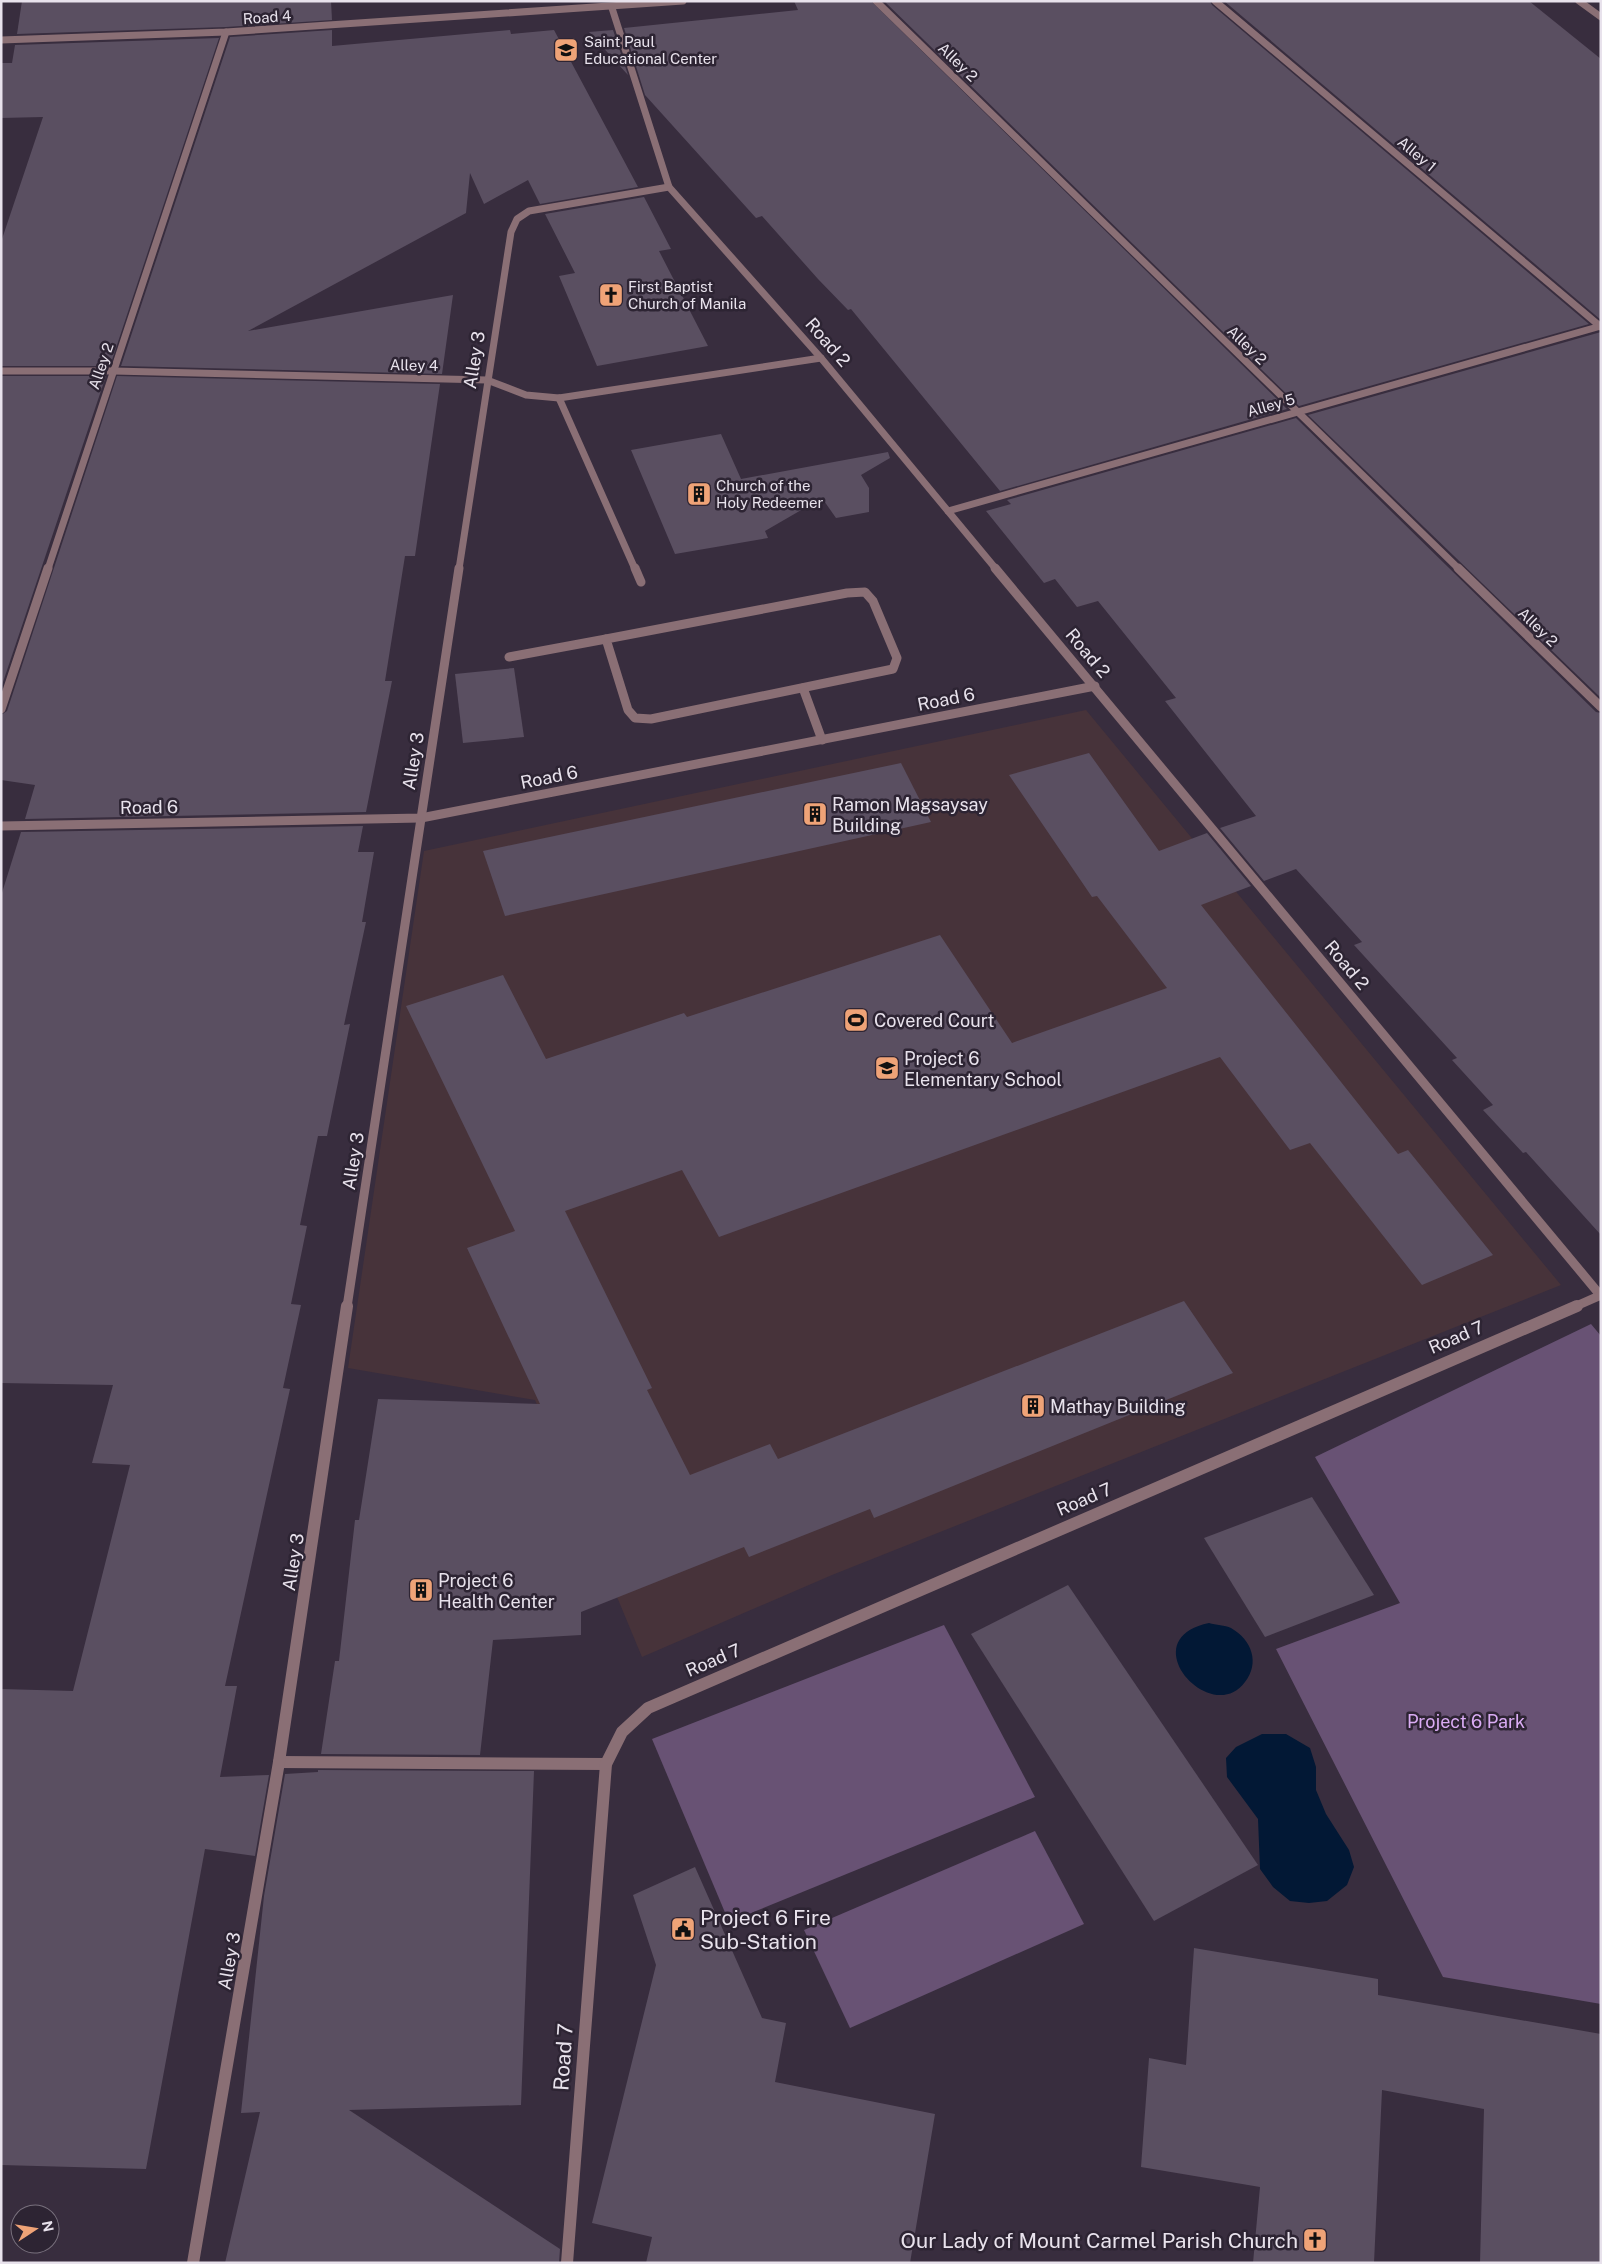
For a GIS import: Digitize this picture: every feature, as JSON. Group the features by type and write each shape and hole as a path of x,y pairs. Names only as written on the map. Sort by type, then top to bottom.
{"street":[{"name":"Road 4","path":"1,40 226,32 611,4 683,1"},
{"name":"Alley 2","path":"876,1 1296,413 1601,707"},
{"name":"Alley 1","path":"1215,1 1600,327"},
{"path":"1579,1 1601,17"},
{"name":"Road 2","path":"611,4 669,187 821,358 1601,1295"},
{"name":"Alley 2","path":"1,709 226,32"},
{"name":"Alley 3","path":"193,2263 279,1762 511,232 516,219 529,211 669,187"},
{"name":"Alley 5","path":"948,511 1600,327"},
{"name":"Alley 4","path":"1,371 114,371 488,380 526,395 559,398 821,358"},
{"path":"559,398 641,582"},
{"path":"509,657 847,593 865,592 873,601 897,658 894,670 651,719 635,718 628,710 606,639"},
{"name":"Road 6","path":"1,826 421,818 1095,686"},
{"path":"803,688 822,740"},
{"name":"Road 7","path":"567,2263 606,1764 622,1732 648,1708 1601,1295"},
{"path":"279,1762 606,1764"}],"shaded area":[{"name":"Project 6 Elementary School","path":"1086,710 1561,1285 832,1575 642,1657 535,1400 348,1368 424,851"}],"green space":[{"name":"Project 6 Park","path":"1591,1324 1601,1336 1601,2004 1443,1977 1276,1649 1400,1603 1315,1457"},
{"path":"944,1625 1035,1797 729,1922 652,1739"},
{"path":"1035,1831 1084,1924 850,2028 804,1930"}],"water":[{"path":"1209,1623 1231,1628 1244,1639 1252,1652 1253,1660 1250,1675 1245,1682 1230,1693 1214,1694 1198,1688 1185,1676 1177,1661 1177,1645 1187,1632"},
{"path":"1262,1734 1286,1734 1310,1748 1316,1767 1316,1790 1326,1814 1349,1850 1354,1867 1347,1885 1327,1901 1309,1903 1290,1901 1273,1887 1260,1869 1258,1819 1227,1777 1226,1758 1236,1747"}],"building":[{"path":"22,1 331,1 332,20 226,27 17,34"},
{"path":"794,1 871,1 1287,409 1000,491 851,309 848,310 818,279 762,216 756,218 645,95 624,28 798,10"},
{"path":"884,1 1210,1 1212,5 1589,324 1299,406"},
{"path":"1224,1 1529,1 1601,59 1601,320"},
{"path":"332,30 332,46 510,30 511,34 554,30 638,187 540,204 528,180 484,204 470,173 466,213 248,331 453,295 442,374 121,366 230,37"},
{"path":"613,30 628,75 589,32"},
{"path":"219,38 110,366 1,366 1,242 43,117 1,118 1,63 12,63 15,45"},
{"path":"644,197 671,249 659,251 708,346 597,366 559,276 575,273 545,214"},
{"path":"1601,332 1601,698 1308,415"},
{"path":"1,376 106,376 1,688"},
{"path":"117,376 440,384 415,556 405,556 385,681 392,681 366,812 25,819 35,785 1,780 1,715 7,711"},
{"path":"1296,418 1596,712 1601,713 1601,1235 1526,1152 1523,1153 1483,1110 1493,1105 1452,1060 1457,1058 1354,945 1362,942 1296,869 1264,881 1220,828 1256,816 1165,701 1176,698 1098,601 1077,607 1055,579 1044,583 986,511 1011,504 1007,500"},
{"name":"Church of the Holy Redeemer","path":"721,434 741,479 888,452 890,458 861,475 869,488 869,512 836,518 822,498 765,531 768,538 675,554 631,450"},
{"path":"514,668 524,737 463,743 455,674"},
{"path":"1089,753 1159,851 1207,833 1251,886 1201,905 1398,1154 1408,1150 1493,1255 1422,1285 1310,1143 1290,1150 1220,1057 719,1237 682,1170 565,1211 652,1388 647,1390 690,1475 770,1444 778,1459 1184,1301 1233,1373 874,1518 870,1509 749,1557 744,1547 581,1612 581,1635 493,1640 480,1755 321,1754 335,1661 339,1661 355,1520 359,1520 378,1399 540,1404 467,1248 515,1231 406,1006 503,975 546,1059 684,1013 687,1017 940,935 1012,1043 1167,988 1097,896 1092,897 1009,775"},
{"path":"901,763 931,822 505,916 483,851"},
{"path":"363,826 358,852 374,852 362,922 366,922 344,1025 350,1024 327,1136 318,1136 300,1225 307,1226 291,1304 301,1305 283,1388 290,1389 225,1686 237,1686 220,1777 269,1775 255,1856 205,1849 146,2169 1,2165 1,1689 73,1691 130,1465 92,1463 113,1385 1,1383 1,896 21,832"},
{"path":"1312,1497 1374,1595 1265,1637 1204,1538"},
{"path":"1068,1585 1258,1865 1154,1921 971,1634"},
{"path":"318,1770 534,1771 521,2105 349,2110 560,2249 559,2263 225,2263 260,2112 241,2113 264,1896 285,1774 318,1772"},
{"path":"695,1867 762,2018 786,2023 775,2082 935,2114 910,2263 646,2263 652,2237 592,2223 656,1965 633,1895"},
{"path":"1194,1948 1378,1979 1378,1995 1601,2034 1601,2263 1480,2263 1484,2109 1382,2090 1374,2263 1253,2263 1260,2187 1141,2167 1149,2058 1186,2065"}],"place":[{"name":"Saint Paul Educational Center","path":"566,50"},
{"name":"First Baptist Church of Manila","path":"611,295"},
{"name":"Church of the Holy Redeemer","path":"699,494"},
{"name":"Ramon Magsaysay Building","path":"815,814"},
{"name":"Covered Court","path":"856,1020"},
{"name":"Project 6 Elementary School","path":"887,1068"},
{"name":"Mathay Building","path":"1033,1406"},
{"name":"Project 6 Health Center","path":"421,1590"},
{"name":"Project 6 Fire Sub-Station","path":"683,1929"},
{"name":"Our Lady of Mount Carmel Parish Church","path":"1315,2240"}]}
